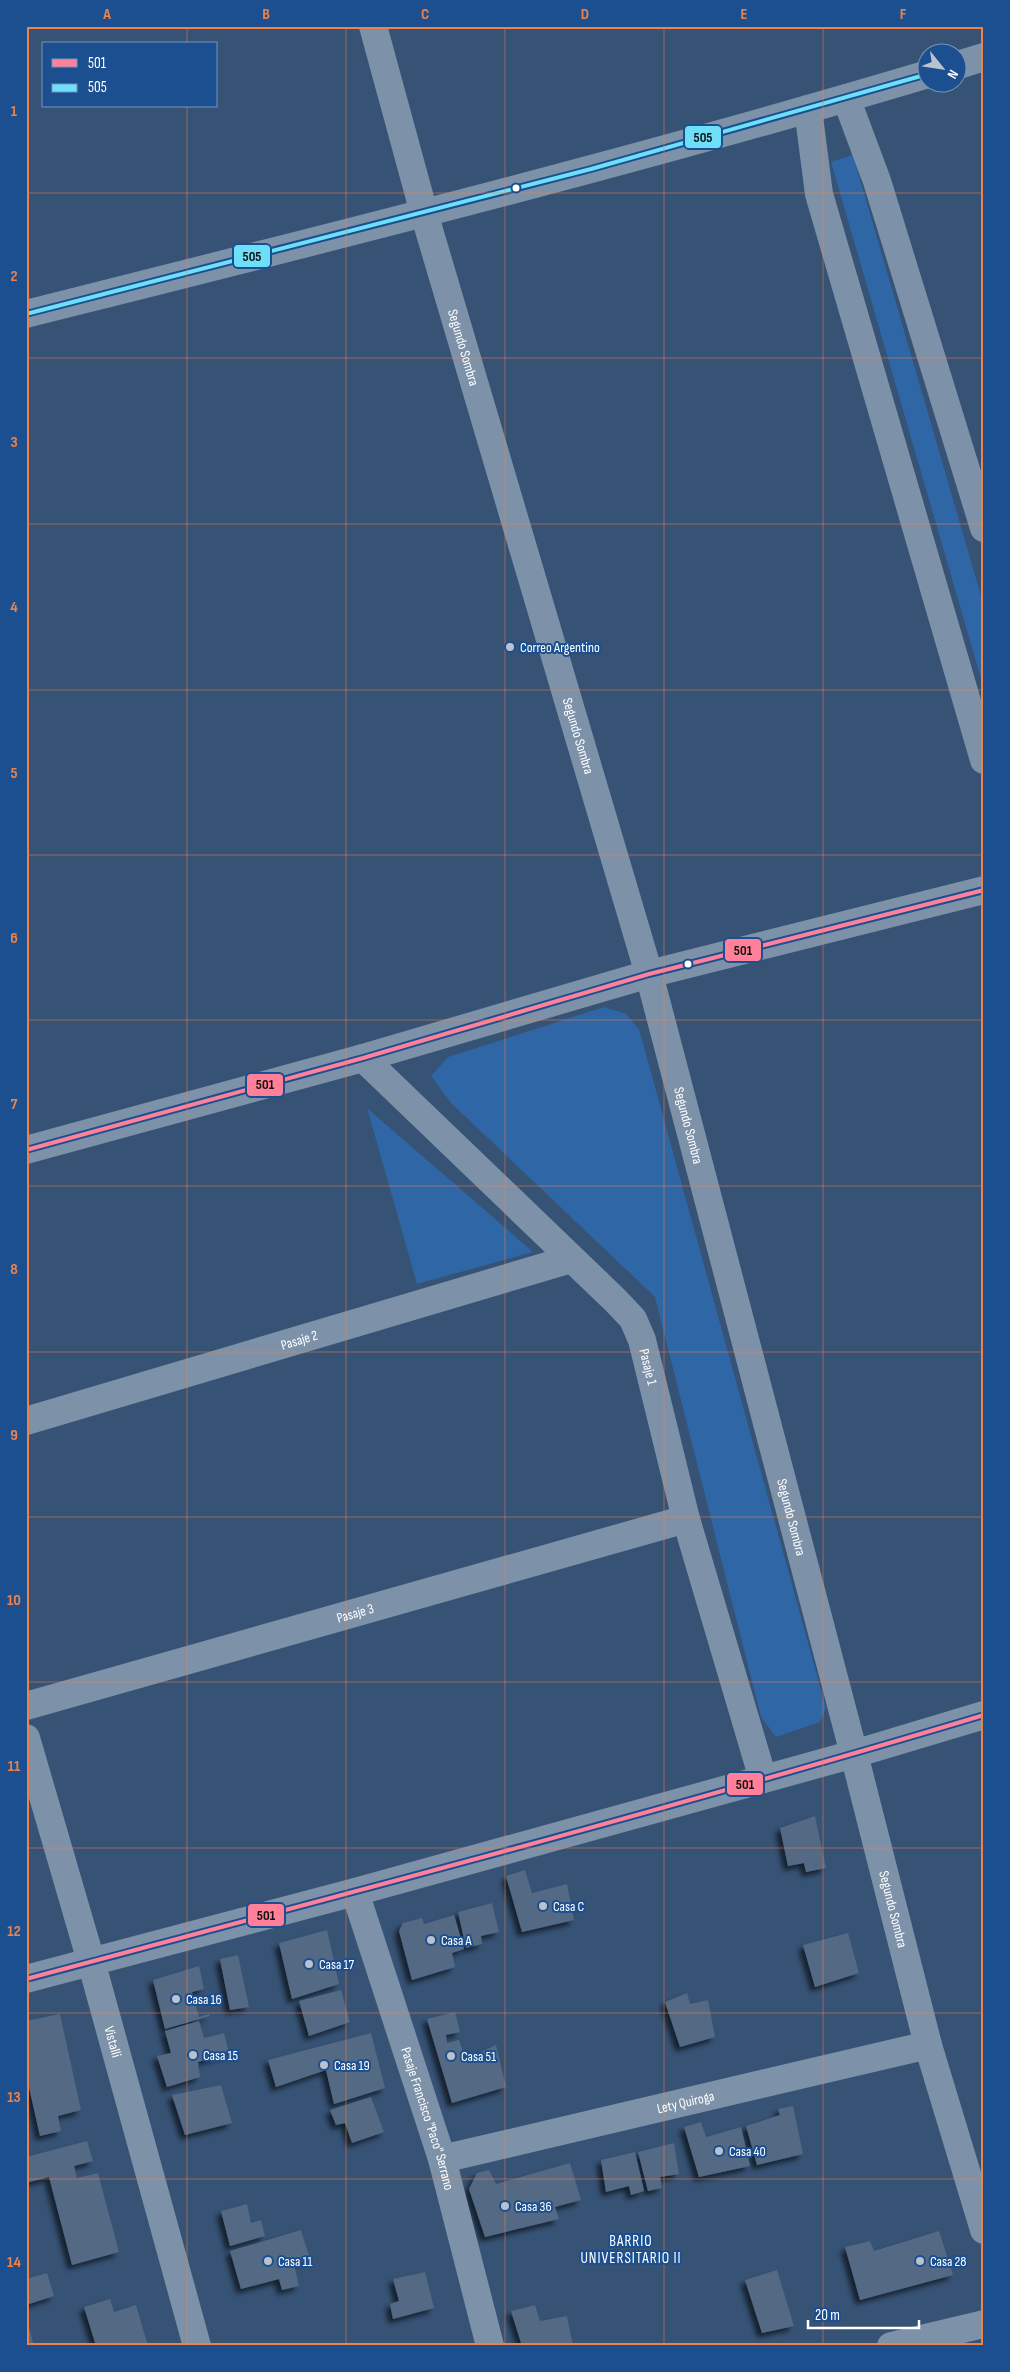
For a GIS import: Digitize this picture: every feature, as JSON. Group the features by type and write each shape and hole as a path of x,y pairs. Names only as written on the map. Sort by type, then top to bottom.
{"street":[{"name":"Segundo Sombra","path":"373,26 424,214 649,974 854,1754 928,2045 984,2230"},
{"path":"968,62 984,57"},
{"path":"26,314 424,214 918,77"},
{"path":"846,98 877,181 984,528"},
{"path":"808,109 819,194 984,760"},
{"path":"26,1150 362,1058 649,974 984,890"},
{"name":"Pasaje 1","path":"362,1058 633,1319 642,1340 686,1519 763,1779"},
{"name":"Pasaje 2","path":"26,1420 571,1258"},
{"name":"Pasaje 3","path":"26,1706 686,1519"},
{"path":"26,1979 355,1892 854,1754 984,1715"},
{"name":"Vistalli","path":"26,1738 92,1961 197,2346"},
{"name":"Pasaje Francisco \"Paco\" Serrano","path":"355,1892 442,2159 490,2346"},
{"name":"Lety Quiroga","path":"442,2159 928,2045"},
{"path":"891,2346 984,2324"}],"shaded area":[{"path":"853,155 984,606 984,689 831,162"},
{"path":"604,1007 626,1014 639,1029 826,1708 820,1722 776,1737 761,1717 655,1297 451,1103 431,1076 448,1057"},
{"path":"367,1108 533,1252 417,1284"}],"building":[{"path":"815,1816 826,1868 806,1872 804,1863 788,1866 780,1828"},
{"name":"Casa C","path":"525,1870 532,1893 567,1884 574,1920 522,1932 506,1876"},
{"path":"492,1903 499,1932 481,1936 482,1944 466,1948 458,1912"},
{"name":"Casa A","path":"454,1915 464,1949 452,1953 455,1967 412,1980 399,1931 403,1923 422,1918 424,1924"},
{"name":"Casa 17","path":"327,1930 339,1984 292,1999 279,1943"},
{"path":"848,1933 859,1973 815,1987 803,1945"},
{"path":"238,1955 249,2007 230,2010 220,1959"},
{"name":"Casa 16","path":"199,1966 204,1989 192,1992 199,2017 209,2014 210,2016 165,2029 153,1980"},
{"path":"341,1990 350,2022 309,2036 299,2001"},
{"path":"687,1993 690,2004 708,2000 715,2037 680,2047 665,2002"},
{"name":"Casa 51","path":"455,2012 460,2032 446,2035 447,2043 459,2040 467,2063 481,2059 478,2053 496,2045 506,2087 452,2103 427,2019"},
{"path":"60,2014 81,2110 58,2116 61,2131 40,2136 26,2074 26,2021"},
{"name":"Casa 15","path":"199,2021 204,2038 224,2033 229,2053 198,2062 200,2077 167,2087 157,2056 171,2053 165,2031"},
{"name":"Casa 19","path":"371,2033 385,2088 334,2104 326,2070 276,2087 268,2060"},
{"path":"221,2085 232,2123 185,2135 172,2095"},
{"path":"371,2097 384,2132 352,2143 345,2123 336,2125 330,2110"},
{"path":"793,2106 803,2154 757,2165 746,2126 780,2115 778,2109"},
{"name":"Casa 40","path":"701,2122 706,2137 741,2127 750,2166 699,2177 684,2127"},
{"path":"87,2141 93,2161 74,2166 77,2178 98,2173 119,2252 72,2265 49,2177 26,2183 26,2157"},
{"path":"674,2143 679,2174 660,2177 662,2188 648,2191 638,2152"},
{"path":"635,2152 644,2191 631,2195 629,2186 606,2192 601,2160"},
{"name":"Casa 36","path":"570,2163 581,2200 555,2207 559,2219 485,2237 469,2189 477,2173 489,2170 496,2184"},
{"path":"247,2204 251,2223 261,2220 265,2236 230,2246 221,2211"},
{"name":"Casa 11","path":"301,2230 310,2259 294,2264 299,2286 282,2290 279,2279 241,2289 230,2251"},
{"path":"939,2231 953,2275 860,2300 845,2247 870,2241 874,2251"},
{"path":"777,2270 794,2326 762,2333 745,2280"},
{"path":"425,2272 434,2308 393,2319 390,2304 399,2301 393,2279"},
{"path":"47,2273 54,2296 26,2305 26,2279"},
{"path":"110,2299 114,2312 136,2305 148,2346 96,2346 84,2307"},
{"path":"535,2305 540,2321 567,2316 573,2346 522,2346 511,2311"},
{"path":"27,2319 34,2346 26,2346"}],"transit line":[{"name":"505","path":"26,314 591,169 918,77"},
{"name":"501","path":"26,1150 363,1058 649,974 984,890"},
{"name":"501","path":"26,1979 626,1818 984,1715"}],"place":[{"name":"Correo Argentino","path":"510,647"},
{"name":"Casa C","path":"543,1906"},
{"name":"Casa A","path":"431,1940"},
{"name":"Casa 17","path":"309,1964"},
{"name":"Casa 16","path":"176,1999"},
{"name":"Casa 15","path":"193,2055"},
{"name":"Casa 51","path":"451,2056"},
{"name":"Casa 19","path":"324,2065"},
{"name":"Casa 40","path":"719,2151"},
{"name":"Casa 36","path":"505,2206"},
{"name":"Casa 11","path":"268,2261"},
{"name":"Casa 28","path":"920,2261"}],"district":[{"name":"BARRIO UNIVERSITARIO II","path":"631,2250"}]}
